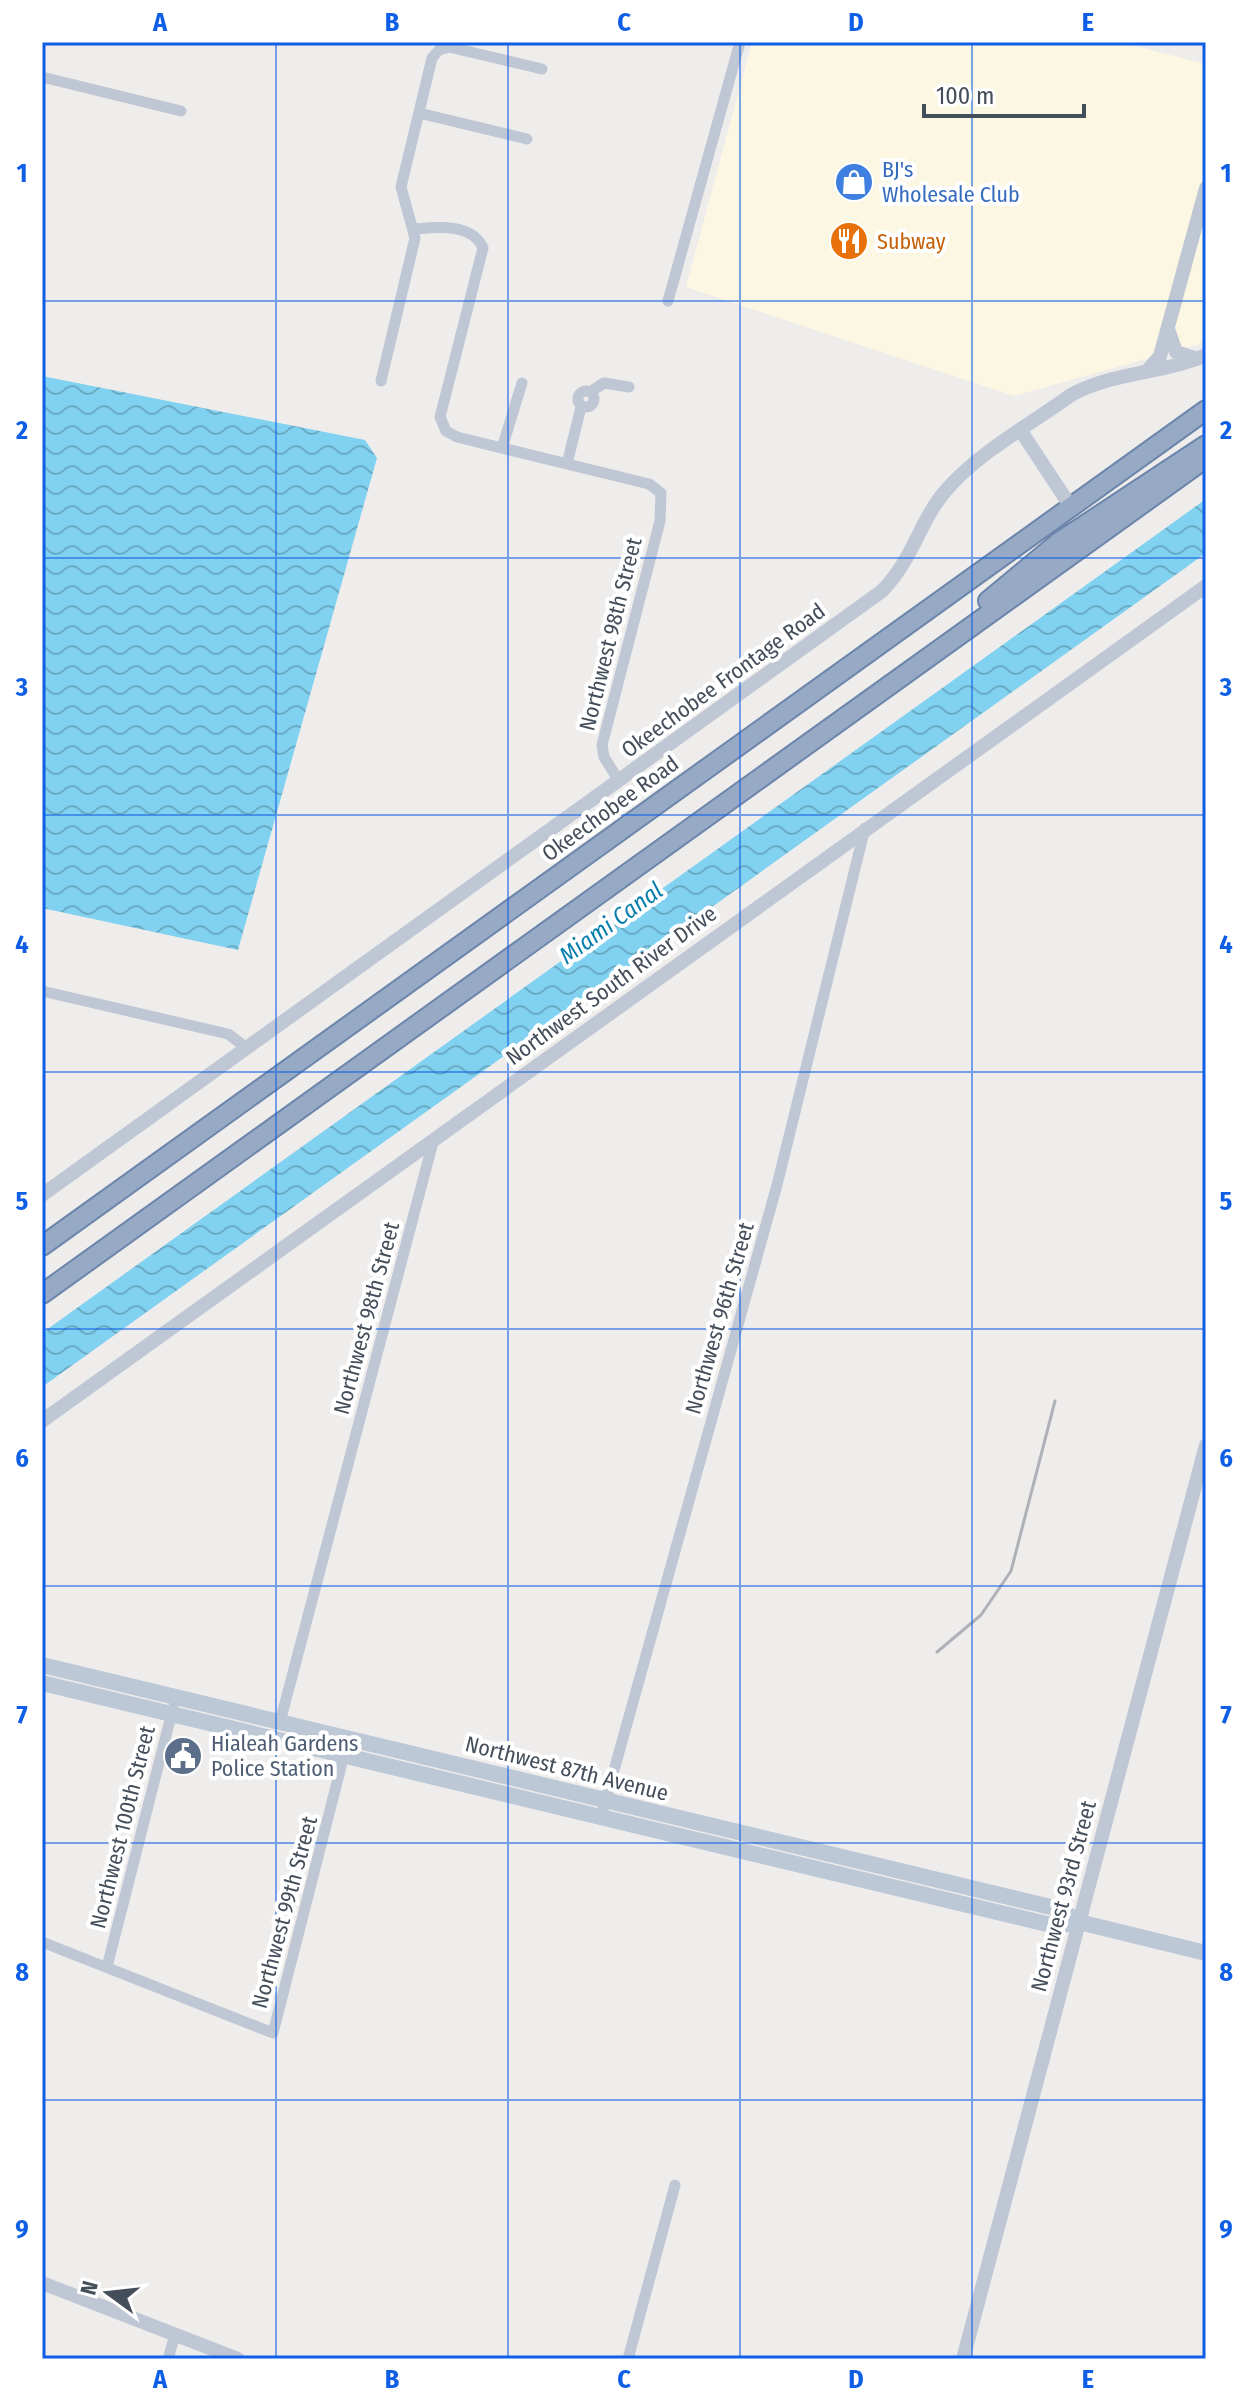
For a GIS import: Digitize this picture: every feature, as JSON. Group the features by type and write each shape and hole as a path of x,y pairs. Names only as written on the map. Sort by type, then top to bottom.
{"highway":[{"name":"Okeechobee Road","path":"42,1246 1206,410"},
{"path":"897,677 1059,542 1206,445"},
{"path":"42,1294 1206,458"},
{"path":"1059,542 1069,530 1071,507 1092,511 1113,505"}],"main road":[{"name":"Northwest 87th Avenue","path":"42,1665 280,1722 1055,1926 1079,1922 1206,1953"},
{"name":"Northwest 87th Avenue","path":"42,1683 344,1755 603,1808"}],"street":[{"path":"668,301 740,42"},
{"path":"381,381 415,229 401,192 430,63 439,50 454,47 542,69"},
{"path":"42,77 181,111"},
{"path":"419,113 527,139"},
{"path":"1144,373 1160,356 1206,188"},
{"path":"415,229 460,230 474,236 483,248 440,417 442,425 457,437 567,464 581,407 578,396 595,388 629,387"},
{"path":"1168,329 1176,352 1202,357"},
{"name":"Okeechobee Frontage Road","path":"42,1195 882,591 906,563 927,518 949,487 1021,431 1092,383 1202,357"},
{"path":"502,448 522,383"},
{"path":"1021,431 1071,507"},
{"name":"Northwest 98th Street","path":"567,464 649,484 661,493 660,521 602,745 604,757 619,781"},
{"name":"Northwest South River Drive","path":"42,1421 433,1142 865,827 1206,586"},
{"name":"Northwest 96th Street","path":"603,1808 777,1185 865,827"},
{"path":"42,991 228,1034 247,1048"},
{"name":"Northwest 98th Street","path":"280,1722 433,1142"},
{"name":"Northwest 93rd Street","path":"963,2359 1206,1445"},
{"name":"Northwest 100th Street","path":"107,1967 175,1697"},
{"name":"Northwest 99th Street","path":"107,1967 273,2033 344,1755"},
{"path":"42,1942 107,1967"},
{"path":"628,2359 675,2185"},
{"path":"42,2283 238,2359"},
{"path":"168,2359 175,2335"}],"shaded area":[{"path":"752,42 1119,42 1206,64 1206,339 1199,344 1014,396 686,287"}],"water":[{"path":"42,376 365,440 377,458 238,950 42,908"},
{"path":"1206,499 1206,553 42,1387 42,1333"}],"railway":[{"path":"937,1652 981,1615 1011,1571 1055,1401"}],"place":[{"name":"BJ's Wholesale Club","path":"854,182"},
{"name":"Subway","path":"849,241"},
{"name":"Hialeah Gardens Police Station","path":"183,1756"}],"water label":[{"name":"Miami Canal","path":"611,923"}]}
